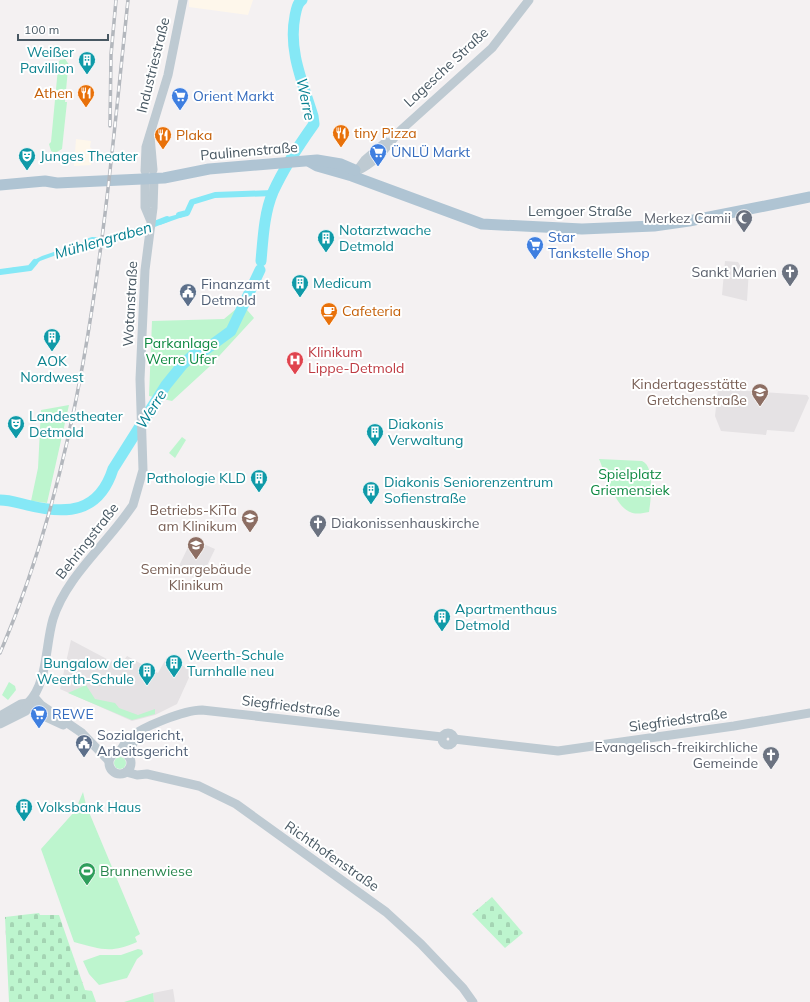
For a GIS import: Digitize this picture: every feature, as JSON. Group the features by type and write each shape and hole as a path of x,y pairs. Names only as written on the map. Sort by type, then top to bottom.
{"main road":[{"name":"Paulinenstraße","path":"0,185 45,181 57,183 149,174 182,169 191,171 323,160 341,164 355,173"},
{"name":"Lemgoer Straße","path":"355,173 491,223 582,229 661,225 690,221 810,197"}],"street":[{"name":"Industriestraße","path":"149,174 150,136 155,114 168,75 183,0"},
{"name":"Lagesche Straße","path":"355,173 365,160 396,136 492,48 530,0"},
{"name":"Wotanstraße","path":"140,391 142,319 150,224 153,208 149,174"},
{"name":"Behringstraße","path":"31,700 42,673 53,620 60,601 78,574 118,527 133,505 143,470 140,391"},
{"path":"0,716 31,700"},
{"path":"0,724 26,711 31,700"},
{"path":"31,700 37,713 66,726 74,727 93,743 108,760 110,769 114,773 120,774 126,772 130,760 131,747 140,732"},
{"name":"Siegfriedstraße","path":"117,752 129,738 140,732 181,713 202,710 442,738 445,733 449,733 452,734 454,739 558,751 734,726 810,713"},
{"path":"93,743 117,752 130,760"},
{"path":"108,760 117,752"},
{"name":"Richthofenstraße","path":"130,760 147,774"},
{"name":"Richthofenstraße","path":"126,772 137,775 147,774 199,786 236,804 386,912 421,944 463,988 473,1002"}],"shaded area":[{"path":"189,0 253,0 248,15 189,7"},
{"path":"76,139 91,141 90,147 93,150 91,165 74,166"},
{"path":"725,261 738,262 742,269 749,269 747,301 722,295"},
{"name":"Kindertagesstätte Gretchenstraße","path":"718,389 807,395 809,398 794,432 767,430 766,435 721,431 715,416"},
{"name":"Seminargebäude Klinikum","path":"192,539 215,549 200,580 177,570"},
{"path":"71,640 120,666 127,656 158,673 167,657 192,671 177,704 155,715 132,721 60,689"},
{"path":"173,989 175,1002 154,1002 153,993"}],"green space":[{"path":"65,59 70,66 68,68 65,102 67,102 62,149 55,153 51,151 49,144 51,142 58,68 57,64 60,60"},
{"name":"Parkanlage Werre Ufer","path":"242,304 254,318 209,367 172,401 149,396 152,321 224,319"},
{"path":"69,405 47,503 31,501 38,468 41,410"},
{"path":"182,437 186,440 175,458 169,453"},
{"name":"Spielplatz Griemensiek","path":"599,459 642,461 646,464 649,469 651,484 649,512 640,514 630,512 625,509 615,496"},
{"path":"9,682 15,686 16,690 8,700 2,695"},
{"path":"86,685 95,699 115,703 119,708 138,715 155,709 155,714 132,720 68,693"},
{"path":"120,757 124,759 126,763 124,767 120,769 116,767 114,763 116,759"},
{"name":"Brunnenwiese","path":"83,792 86,805 140,934 135,937 137,942 128,946 106,949 74,942 41,849 75,811"},
{"path":"492,897 523,933 505,948 472,914"},
{"path":"39,913 40,915 59,915 85,990 92,991 96,1002 9,1002 5,917"},
{"path":"138,949 142,950 143,954 137,959 127,978 99,985 89,974 83,961 100,955 121,955"},
{"path":"153,993 154,1002 124,1002"}],"water":[{"path":"186,212 188,215 160,225 161,219"},
{"path":"141,229 141,232 127,238 104,244 105,239 112,239"},
{"path":"94,239 94,244 40,261 30,270 29,266 34,260 42,256"},
{"path":"17,267 17,272 0,274 0,270"}],"waterway":[{"name":"Werre","path":"261,261 266,217 273,192 292,157 314,124 313,116 301,79 293,42 293,29 296,12 298,5 302,0"},
{"name":"Mühlengraben","path":"179,215 187,213 192,202 215,195 273,193"},
{"name":"Mühlengraben","path":"134,232 167,219"},
{"name":"Mühlengraben","path":"86,242 92,240 111,241"},
{"name":"Mühlengraben","path":"0,272 30,268 35,262"},
{"name":"Werre","path":"0,500 55,510 68,510 80,507 99,495 107,484 113,469 166,385 183,364 199,350 205,350 231,331 260,270"}],"railway":[{"path":"110,126 111,55 116,0"},
{"path":"0,653 30,575 54,496 73,414 101,249 128,0"}],"place":[{"name":"Weißer Pavillion","path":"87,75"},
{"name":"Athen","path":"86,108"},
{"name":"Orient Markt","path":"180,111"},
{"name":"tiny Pizza","path":"341,148"},
{"name":"Plaka","path":"163,150"},
{"name":"ÜNLÜ Markt","path":"378,167"},
{"name":"Junges Theater","path":"27,171"},
{"name":"Merkez Camii","path":"744,233"},
{"name":"Notarztwache Detmold","path":"326,253"},
{"name":"Star Tankstelle Shop","path":"535,260"},
{"name":"Sankt Marien","path":"790,287"},
{"name":"Medicum","path":"300,298"},
{"name":"Finanzamt Detmold","path":"188,307"},
{"name":"Cafeteria","path":"329,326"},
{"name":"AOK Nordwest","path":"52,352"},
{"name":"Klinikum Lippe-Detmold","path":"295,375"},
{"name":"Kindertagesstätte Gretchenstraße","path":"760,407"},
{"name":"Landestheater Detmold","path":"16,439"},
{"name":"Diakonis Verwaltung","path":"375,447"},
{"name":"Pathologie KLD","path":"259,493"},
{"name":"Diakonis Seniorenzentrum Sofienstraße","path":"371,505"},
{"name":"Betriebs-KiTa am Klinikum","path":"250,533"},
{"name":"Diakonissenhauskirche","path":"318,538"},
{"name":"Seminargebäude Klinikum","path":"196,560"},
{"name":"Apartmenthaus Detmold","path":"442,632"},
{"name":"Weerth-Schule Turnhalle neu","path":"174,678"},
{"name":"Bungalow der Weerth-Schule","path":"147,686"},
{"name":"REWE","path":"39,729"},
{"name":"Sozialgericht, Arbeitsgericht","path":"84,758"},
{"name":"Evangelisch-freikirchliche Gemeinde","path":"771,770"},
{"name":"Volksbank Haus","path":"24,822"},
{"name":"Brunnenwiese","path":"87,886"}]}
